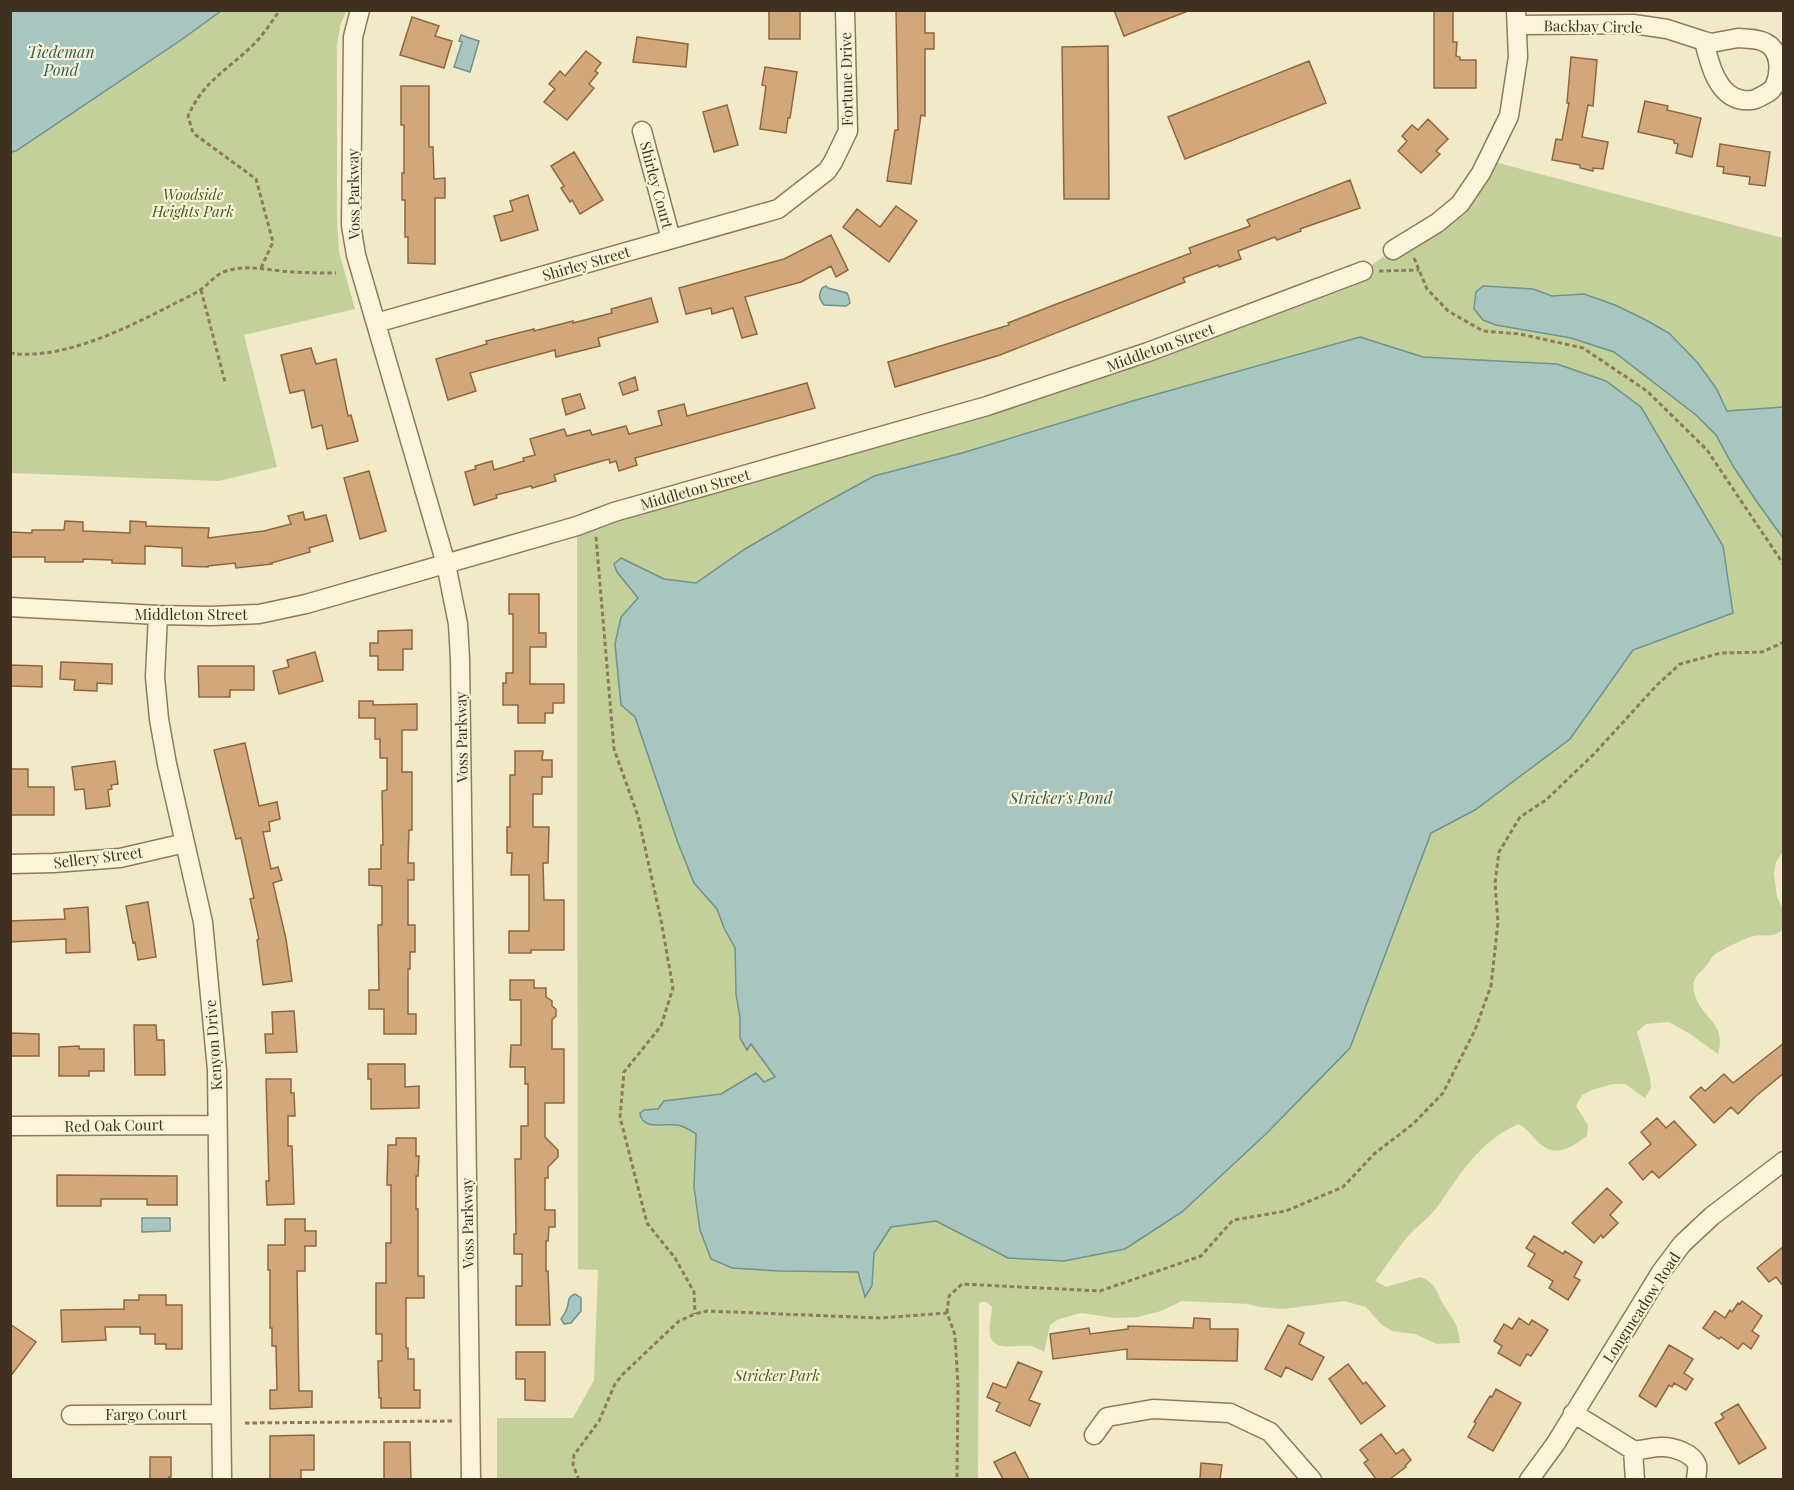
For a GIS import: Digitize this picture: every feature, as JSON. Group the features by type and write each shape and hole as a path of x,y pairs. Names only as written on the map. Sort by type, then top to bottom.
{"street":[{"name":"Voss Parkway","path":"360,10 353,37 351,225 356,255 446,564 458,624 471,1479"},
{"name":"Fortune Drive","path":"793,197 827,171 848,131 845,10"},
{"name":"Backbay Circle","path":"1516,18 1633,24 1667,29 1704,41"},
{"path":"1399,246 1437,223 1460,204 1480,173 1509,116 1518,57 1516,18"},
{"name":"Shirley Court","path":"642,131 671,239"},
{"name":"Shirley Street","path":"376,323 778,208 793,197"},
{"name":"Middleton Street","path":"10,607 211,616 259,614 306,604 997,402 1149,352 1363,271"},
{"name":"Kenyon Drive","path":"158,615 155,677 159,719 203,922 217,1070 222,1479"},
{"name":"Sellery Street","path":"10,864 120,858 185,843"},
{"name":"Red Oak Court","path":"10,1126 217,1125"},
{"name":"Longmeadow Road","path":"1529,1479 1556,1443 1661,1272 1682,1244 1712,1216 1784,1161"},
{"path":"1094,1435 1107,1417 1153,1409 1230,1413 1270,1432 1312,1479"},
{"path":"1574,1413 1633,1450 1669,1447 1690,1455 1697,1466 1696,1479"},
{"name":"Fargo Court","path":"71,1414 221,1414"},
{"path":"1633,1450 1635,1479"}],"path":[{"path":"261,268 273,242 256,179 193,133 188,116 194,103 214,77 254,44 280,10"},
{"path":"1399,246 1419,270 1427,289 1448,311 1483,331 1520,334 1583,348 1647,391 1707,450 1784,565"},
{"path":"10,353 23,355 41,353 94,340 131,326 201,290 223,272 249,267 336,273"},
{"path":"1363,271 1419,270"},
{"path":"201,290 225,382"},
{"path":"595,520 614,749 638,816 661,920 673,988 661,1026 624,1072 620,1118 647,1223 675,1258 694,1292 694,1314"},
{"path":"957,1479 958,1386 955,1335 947,1313 949,1296 962,1284 1100,1291 1200,1256 1233,1220 1286,1210 1342,1187 1374,1154 1413,1124 1443,1093 1475,1030 1491,986 1498,922 1495,883 1499,852 1520,818 1545,800 1594,754 1637,706 1680,664 1721,653 1762,652 1784,642"},
{"path":"579,1479 573,1465 574,1455 599,1421 615,1384 679,1321 694,1314 707,1311 880,1318 947,1313"},
{"path":"245,1423 457,1421"}],"green space":[{"name":"Woodside Heights Park","path":"10,11 346,11 340,26 337,46 337,220 339,252 355,309 244,335 277,467 219,481 11,473"},
{"name":"Stricker Park","path":"1487,160 1783,238 1784,850 1776,862 1774,874 1777,897 1783,909 1783,929 1772,935 1750,937 1718,952 1712,956 1695,980 1693,987 1697,1001 1719,1034 1718,1054 1669,1022 1646,1024 1637,1032 1650,1077 1651,1088 1645,1098 1625,1084 1613,1084 1592,1090 1582,1095 1576,1106 1588,1125 1587,1136 1574,1145 1562,1150 1549,1149 1518,1124 1492,1140 1472,1159 1438,1206 1405,1240 1375,1281 1386,1287 1421,1277 1430,1282 1456,1325 1460,1343 1437,1344 1415,1334 1392,1331 1382,1325 1366,1307 1344,1301 1283,1309 1248,1304 1182,1301 1161,1311 1138,1317 1116,1318 1081,1313 1059,1319 1050,1325 1044,1352 1031,1346 1001,1346 992,1341 990,1325 992,1307 983,1302 979,1303 978,1479 497,1480 497,1418 573,1418 594,1380 598,1270 578,1269 577,526 987,406 1363,271 1437,223"}],"water":[{"name":"Tiedeman Pond","path":"10,11 221,11 16,151 11,152"},
{"path":"461,35 479,41 470,72 454,67 462,42 459,41"},
{"path":"826,286 847,293 850,303 846,306 824,305 820,295 822,288"},
{"path":"1483,286 1533,289 1552,296 1584,294 1615,305 1669,333 1697,362 1716,388 1727,411 1783,407 1783,538 1733,466 1716,435 1696,415 1614,352 1571,338 1496,325 1483,320 1474,309 1476,292"},
{"name":"Stricker's Pond","path":"1360,337 1423,357 1557,364 1606,381 1641,407 1723,546 1733,613 1633,650 1570,739 1475,810 1431,833 1350,1048 1267,1133 1182,1212 1125,1249 1064,1261 1008,1258 936,1221 891,1227 874,1253 872,1286 865,1297 858,1272 732,1268 711,1259 700,1230 694,1187 696,1134 678,1125 649,1124 642,1119 640,1113 644,1110 658,1109 664,1101 721,1094 756,1073 764,1082 775,1077 751,1044 747,1050 740,1038 735,948 717,909 694,883 635,717 621,705 615,644 621,617 638,598 617,572 614,564 621,558 664,579 696,583 745,549 874,476 962,453 1136,400"},
{"path":"142,1218 170,1218 170,1231 142,1232"},
{"path":"575,1294 581,1298 581,1311 571,1323 564,1324 561,1319 567,1309 569,1298"}],"building":[{"path":"769,10 800,10 800,39 769,39"},
{"path":"896,10 925,10 925,33 934,33 934,49 925,49 925,116 921,115 911,184 887,181 895,130 898,130"},
{"path":"1114,10 1188,10 1188,11 1124,36"},
{"path":"1434,10 1453,10 1453,42 1457,42 1456,56 1460,57 1460,60 1476,60 1476,88 1434,88"},
{"path":"412,17 439,26 435,36 452,41 444,68 400,55"},
{"path":"637,37 688,44 686,67 633,62"},
{"path":"1108,46 1109,199 1064,199 1062,47"},
{"path":"586,51 601,63 595,71 598,73 589,84 594,88 567,120 544,102 555,89 549,84 560,71 565,76"},
{"path":"1571,57 1597,60 1593,106 1588,105 1582,137 1608,142 1603,169 1593,168 1593,171 1580,168 1580,165 1552,160 1556,139 1562,140 1569,103 1567,103"},
{"path":"1309,61 1326,103 1185,159 1168,117"},
{"path":"765,67 797,72 786,133 760,129 766,86 762,85"},
{"path":"401,86 429,86 429,147 433,147 434,179 445,178 445,198 435,198 435,264 408,263 405,200 402,200 404,125 401,125"},
{"path":"1645,101 1668,106 1667,110 1701,118 1692,157 1676,153 1678,144 1674,143 1674,140 1638,132"},
{"path":"727,105 738,145 714,152 703,112"},
{"path":"1428,119 1448,139 1436,151 1440,154 1421,173 1398,151 1407,141 1402,136 1412,125 1418,130"},
{"path":"1720,144 1770,152 1765,186 1749,184 1750,177 1723,173 1724,167 1717,166"},
{"path":"574,152 603,200 580,214 572,200 570,202 561,188 564,186 551,166"},
{"path":"1350,180 1360,208 1300,229 1301,231 1277,240 1275,237 1238,251 1241,259 1183,278 1185,282 1000,355 895,387 888,362 1009,325 1008,323 1191,253 1189,248 1250,226 1247,220"},
{"path":"528,195 538,230 501,241 494,216 513,211 510,201"},
{"path":"896,206 917,221 889,262 843,227 857,209 880,227"},
{"path":"831,235 848,270 836,277 831,266 801,282 745,297 757,334 742,338 733,308 712,314 711,308 686,314 679,288 784,259"},
{"path":"651,298 658,322 598,338 600,346 556,357 555,350 470,373 476,391 448,400 436,359 487,344 486,341 612,313 611,309"},
{"path":"311,348 316,364 336,359 348,416 351,415 358,441 327,449 322,425 312,428 304,390 290,393 281,355"},
{"path":"635,377 638,390 623,395 619,383"},
{"path":"807,383 815,408 635,458 637,465 619,471 616,461 610,463 609,459 554,475 556,481 496,495 497,498 474,505 465,472 492,461 494,470 524,461 523,458 535,455 530,439 564,429 567,436 590,430 592,435 626,426 629,434 662,425 658,411 684,404 687,416"},
{"path":"580,394 585,408 566,415 562,399"},
{"path":"369,471 386,531 360,539 344,478"},
{"path":"303,512 305,520 326,515 333,541 309,548 310,552 272,564 236,568 235,563 208,567 182,566 182,548 145,546 145,564 83,559 83,562 45,562 45,557 10,557 10,532 32,533 32,530 64,530 65,521 83,522 83,531 130,533 130,521 146,522 146,526 209,528 208,538 264,531 291,524 288,516"},
{"path":"509,594 539,594 539,633 546,633 546,647 530,647 530,684 564,684 564,703 553,703 553,713 545,713 545,723 518,723 518,705 503,705 503,683 506,683 506,673 513,673 513,614 509,614"},
{"path":"412,630 412,649 403,649 403,670 378,670 378,656 370,656 370,643 378,643 378,631"},
{"path":"315,652 323,681 279,694 273,671 289,667 287,660"},
{"path":"61,662 112,664 112,684 97,683 97,691 74,690 75,680 60,679"},
{"path":"10,665 42,666 42,687 10,686"},
{"path":"198,666 254,666 254,690 230,690 230,697 199,697"},
{"path":"359,701 373,701 373,705 417,704 417,730 402,730 402,772 412,772 412,830 409,830 408,863 414,863 414,880 408,880 408,925 415,925 415,952 410,952 410,969 408,969 408,1014 416,1014 416,1034 384,1034 384,1009 369,1009 369,990 379,990 378,925 382,925 382,886 369,885 369,869 381,869 382,791 387,790 387,758 380,758 380,739 375,739 375,718 359,718"},
{"path":"245,743 259,806 277,802 280,819 269,822 270,831 263,832 271,869 278,867 282,880 273,883 286,939 292,981 263,985 257,940 259,939 250,899 254,898 241,838 236,839 214,750"},
{"path":"515,751 543,751 542,760 552,760 552,777 542,777 542,794 533,794 533,827 549,827 548,863 543,863 544,900 564,900 564,950 509,953 509,931 529,931 529,875 511,875 512,853 507,853 507,827 510,827 510,775 515,775"},
{"path":"115,761 118,784 111,785 112,789 108,790 110,806 86,809 84,789 75,790 72,767"},
{"path":"10,769 28,769 28,787 54,787 54,815 10,815"},
{"path":"148,902 156,957 138,960 126,906"},
{"path":"88,907 90,952 66,953 66,939 10,942 10,921 65,919 64,909"},
{"path":"510,980 534,980 534,988 546,988 546,997 552,1001 552,1006 556,1009 556,1016 552,1020 552,1049 564,1049 564,1103 545,1103 545,1137 558,1150 558,1157 548,1167 548,1178 545,1178 545,1210 555,1210 555,1227 549,1227 548,1241 546,1241 550,1325 516,1325 516,1286 522,1286 522,1254 514,1254 515,1159 521,1159 521,1126 528,1126 528,1084 525,1084 525,1067 510,1067 511,1045 521,1045 521,1000 510,1000"},
{"path":"294,1011 297,1052 266,1053 265,1034 273,1034 272,1012"},
{"path":"134,1025 156,1025 157,1040 164,1040 165,1075 135,1075"},
{"path":"10,1033 39,1034 39,1056 10,1056"},
{"path":"1784,1043 1784,1073 1738,1114 1731,1107 1714,1123 1690,1097 1701,1087 1705,1091 1724,1074 1733,1083"},
{"path":"79,1046 79,1049 104,1049 104,1071 89,1071 89,1076 59,1076 59,1047"},
{"path":"368,1064 405,1064 405,1087 419,1086 419,1108 371,1109 371,1079 368,1079"},
{"path":"266,1079 291,1079 295,1116 288,1116 288,1146 292,1146 294,1204 267,1205 266,1181 269,1181"},
{"path":"1657,1118 1666,1128 1674,1121 1696,1145 1659,1178 1652,1171 1643,1180 1629,1163 1651,1144 1641,1132"},
{"path":"396,1138 416,1138 416,1156 419,1156 418,1176 416,1176 418,1276 424,1276 424,1298 406,1298 406,1348 408,1348 408,1359 414,1359 414,1390 420,1390 420,1408 381,1408 381,1398 379,1398 378,1361 382,1361 382,1334 376,1334 376,1283 386,1283 386,1243 391,1243 391,1185 387,1185 388,1145 396,1145"},
{"path":"57,1175 177,1176 177,1205 147,1205 147,1199 101,1199 101,1206 57,1206"},
{"path":"1607,1188 1622,1202 1610,1215 1618,1223 1603,1238 1601,1235 1594,1243 1572,1223"},
{"path":"285,1219 305,1219 305,1231 316,1231 316,1246 305,1246 305,1271 297,1271 299,1391 312,1391 312,1407 270,1409 270,1390 277,1390 276,1346 272,1346 272,1328 270,1328 268,1245 285,1245"},
{"path":"1534,1236 1563,1254 1565,1251 1582,1262 1574,1277 1580,1280 1568,1300 1549,1288 1553,1281 1528,1266 1535,1254 1526,1248"},
{"path":"1784,1246 1784,1287 1776,1277 1769,1282 1757,1268"},
{"path":"139,1295 166,1295 166,1305 182,1305 182,1349 166,1349 166,1344 155,1344 155,1334 140,1334 140,1327 105,1327 106,1340 62,1342 61,1310 124,1309 124,1300 139,1300"},
{"path":"1742,1301 1762,1316 1752,1331 1759,1336 1751,1349 1743,1343 1738,1349 1703,1328 1715,1311 1725,1318 1730,1310 1732,1312"},
{"path":"1194,1318 1210,1319 1210,1329 1238,1329 1237,1361 1127,1359 1127,1349 1053,1359 1050,1334 1089,1328 1090,1334 1128,1329 1128,1326 1193,1328"},
{"path":"1519,1318 1529,1325 1532,1320 1548,1330 1531,1356 1527,1354 1520,1366 1498,1353 1502,1346 1494,1341 1504,1324 1512,1329"},
{"path":"10,1324 36,1342 10,1377"},
{"path":"1288,1325 1304,1333 1299,1344 1324,1357 1312,1380 1286,1367 1281,1377 1265,1369"},
{"path":"1669,1345 1693,1359 1684,1373 1693,1379 1686,1390 1674,1383 1672,1387 1669,1385 1656,1407 1639,1396"},
{"path":"516,1352 545,1352 545,1401 525,1400 525,1379 516,1379"},
{"path":"1018,1362 1042,1372 1029,1400 1040,1404 1030,1426 996,1411 1000,1403 987,1397 993,1383 1006,1388"},
{"path":"1348,1364 1363,1384 1366,1382 1385,1406 1361,1424 1329,1379"},
{"path":"1496,1389 1521,1403 1493,1451 1468,1437 1476,1423 1474,1422"},
{"path":"1738,1404 1766,1448 1739,1464 1715,1423 1724,1418 1721,1414"},
{"path":"1381,1434 1396,1454 1403,1449 1411,1460 1406,1467 1390,1479 1376,1479 1364,1463 1368,1460 1360,1450"},
{"path":"314,1435 314,1470 301,1470 301,1479 270,1479 270,1436"},
{"path":"384,1442 410,1442 411,1479 384,1479"},
{"path":"1015,1452 1029,1479 1003,1479 994,1462"},
{"path":"150,1457 171,1457 171,1477 169,1479 150,1479"},
{"path":"1201,1463 1222,1465 1220,1479 1200,1479"}]}
